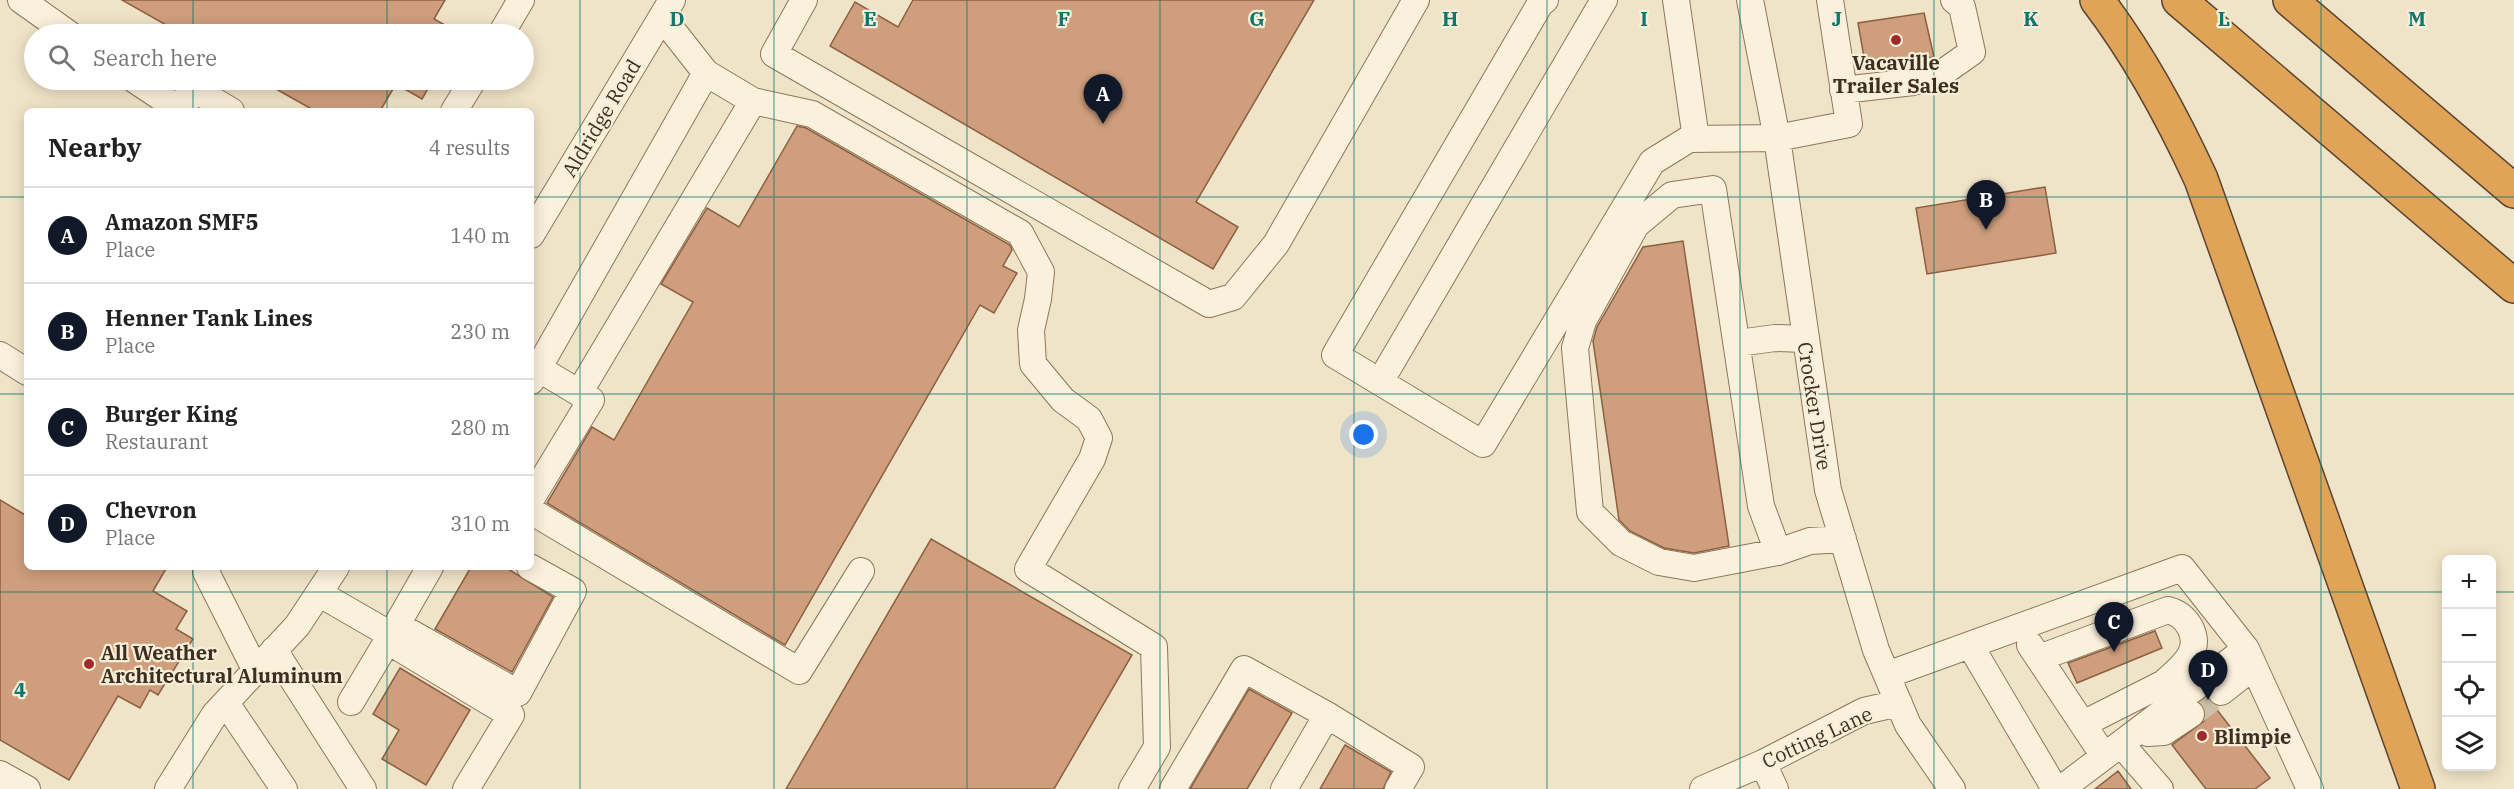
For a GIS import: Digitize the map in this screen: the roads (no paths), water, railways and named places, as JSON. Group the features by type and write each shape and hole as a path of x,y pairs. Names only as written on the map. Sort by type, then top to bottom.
{"highway":[{"path":"2097,0 2144,69 2176,125 2200,179 2418,789"},
{"path":"2179,0 2514,286"},
{"path":"2290,0 2514,191"}],"street":[{"path":"21,0 55,24"},
{"path":"507,24 521,0"},
{"path":"804,0 774,54 1209,304 1233,297 1276,244 1416,0"},
{"path":"1545,0 1540,4 1335,356 1484,444 1652,162 1689,139 1777,138 1849,124 1830,0"},
{"path":"1380,382 1604,0"},
{"path":"1676,0 1696,139"},
{"name":"Crocker Drive","path":"1750,0 1777,138 1804,339 1828,490 1876,650 1908,725 1952,789"},
{"path":"1843,90 1913,82 1938,76 1972,52 1962,7 1954,0"},
{"path":"667,9 706,73 753,100 812,114 1020,233 1025,241 1041,272 1038,299 1030,330 1033,364 1064,400 1089,419 1100,438 1092,459 1028,569 1154,647 1157,747 1132,789"},
{"name":"Aldridge Road","path":"534,230 667,9"},
{"path":"534,369 706,73"},
{"path":"143,90 154,103 174,106 199,92 226,108"},
{"path":"456,108 468,90"},
{"path":"579,393 753,100"},
{"path":"1778,552 1761,506 1713,189 1672,195 1636,225 1583,321 1575,348 1590,512 1621,543 1659,562 1694,568 1778,552 1810,541 1843,539"},
{"path":"1738,343 1775,338 1804,339"},
{"path":"0,355 24,370"},
{"path":"534,371 591,400 534,494"},
{"path":"534,513 799,671 861,571"},
{"path":"1887,675 2182,568 2249,658 2310,789"},
{"path":"320,594 392,633 518,693 573,591 534,569"},
{"path":"207,570 256,671"},
{"path":"168,789 215,714 297,626 334,570"},
{"path":"351,702 428,570"},
{"path":"2039,658 2168,610 2183,617 2195,639 2194,651 2164,683 2083,724"},
{"path":"2018,627 2083,724 2120,744 2160,789"},
{"path":"392,633 511,715 466,789"},
{"path":"1970,645 2055,789"},
{"path":"274,651 363,789"},
{"path":"2221,692 2249,658"},
{"path":"2061,789 2120,744 2189,704 2249,658"},
{"path":"1173,789 1244,669 1327,715 1411,767 1398,789"},
{"path":"2164,683 2189,704"},
{"path":"226,703 284,789"},
{"name":"Cotting Lane","path":"1703,789 1751,775 1864,711 1899,703"},
{"path":"1284,789 1327,715"},
{"path":"0,774 27,789"},
{"path":"1751,775 1775,789"}],"tunnel":[{"path":"2191,714 2221,692"}],"place":[{"name":"Vacaville Trailer Sales","path":"1896,40"},
{"name":"Amazon SMF5","path":"1103,124"},
{"name":"Henner Tank Lines","path":"1986,230"},
{"name":"Burger King","path":"2114,652"},
{"name":"All Weather Architectural Aluminum","path":"89,664"},
{"name":"Chevron","path":"2208,700"},
{"name":"Blimpie","path":"2202,736"}]}
